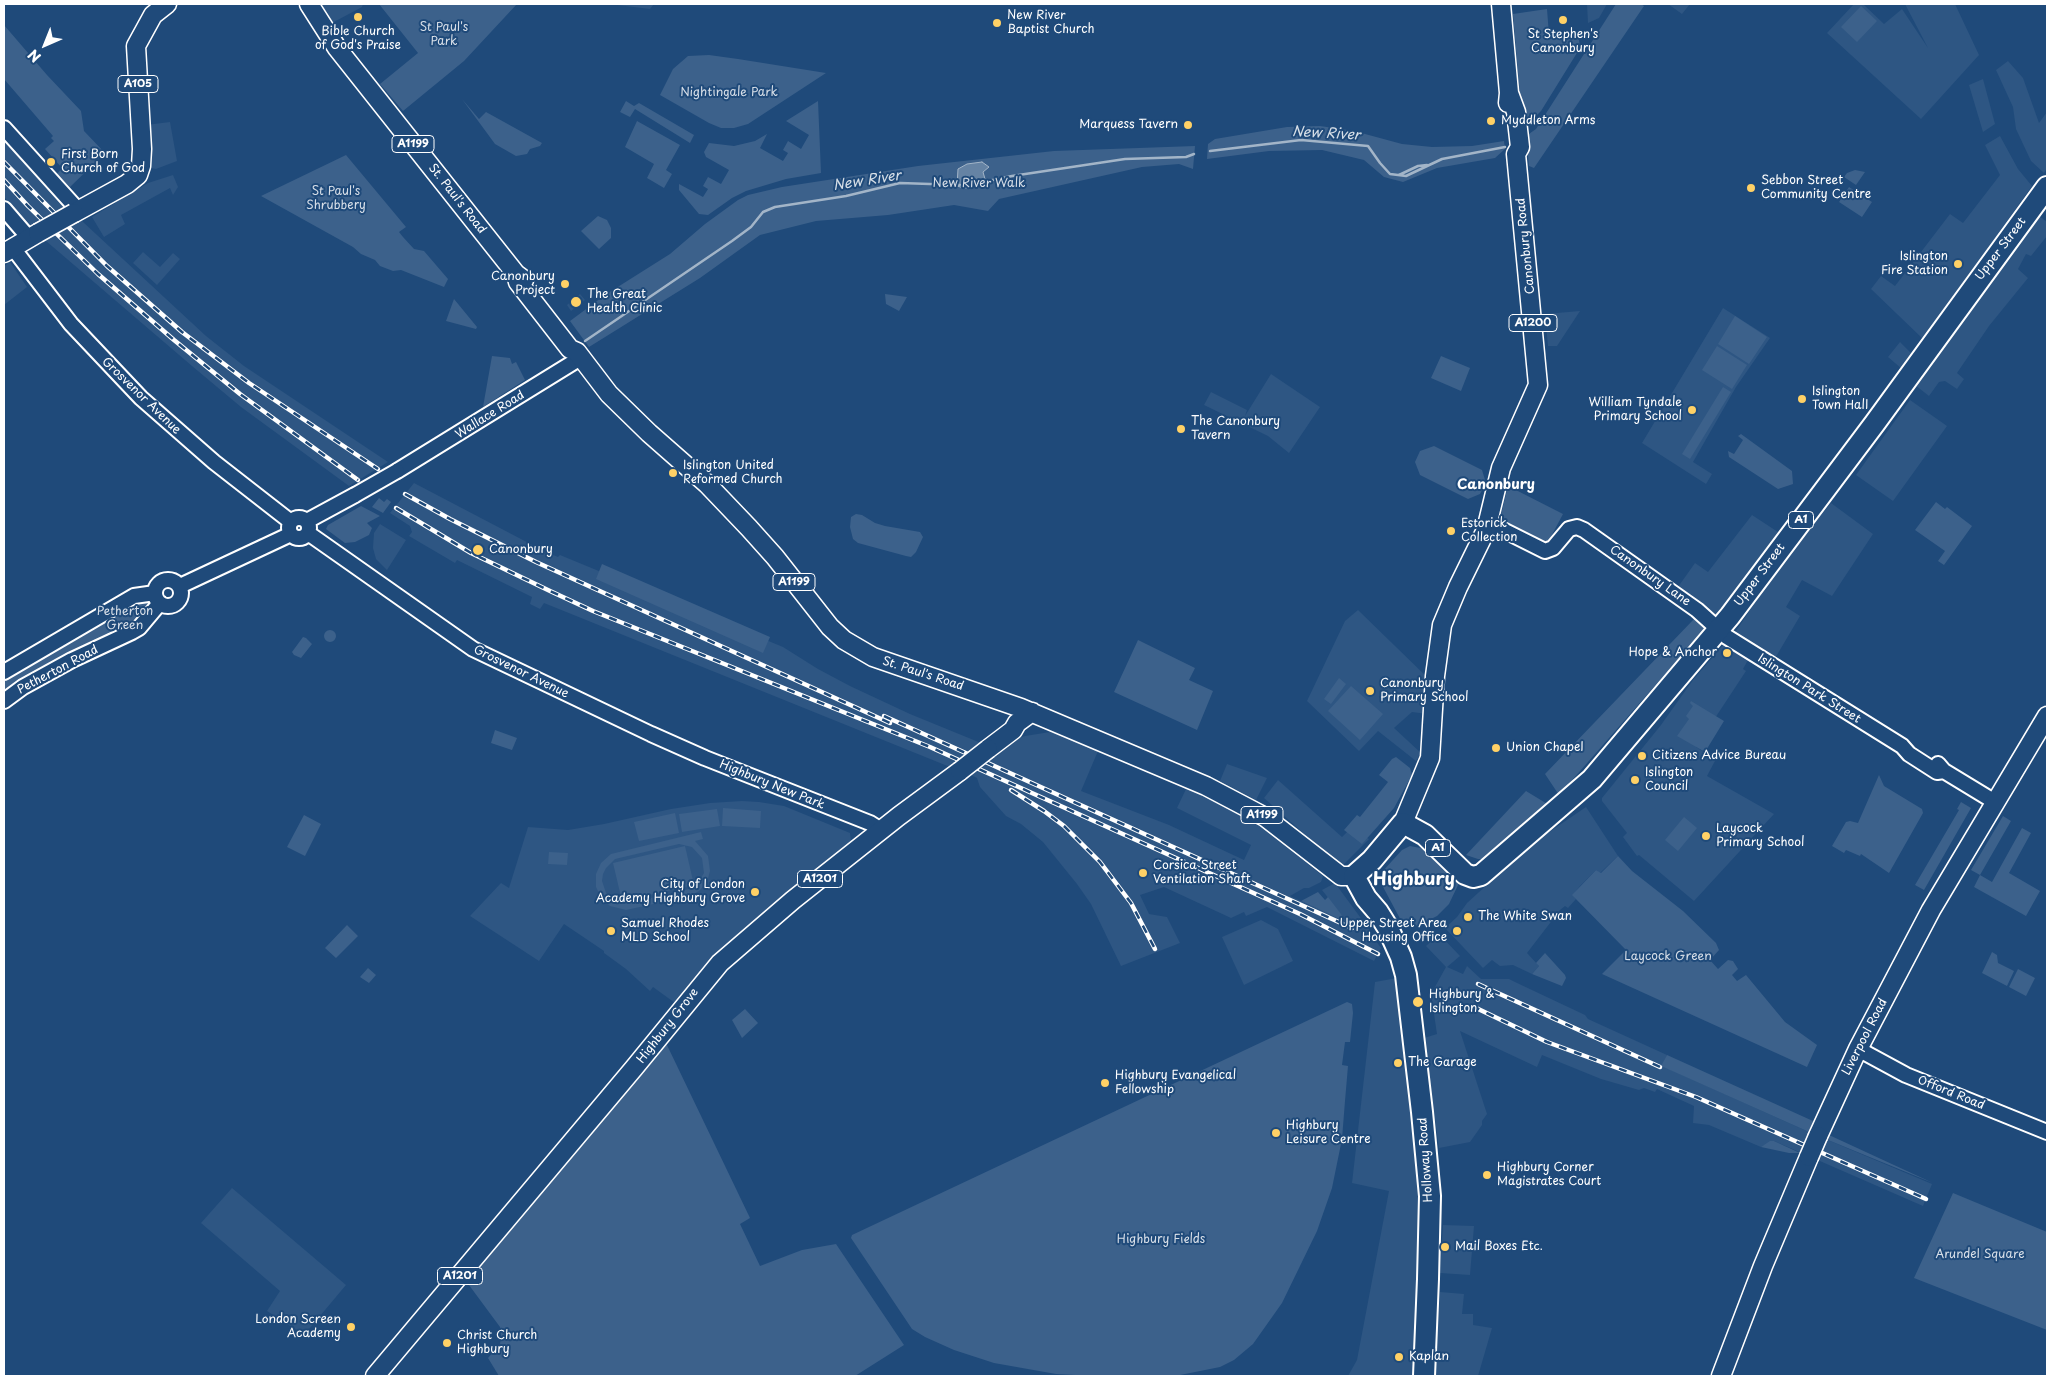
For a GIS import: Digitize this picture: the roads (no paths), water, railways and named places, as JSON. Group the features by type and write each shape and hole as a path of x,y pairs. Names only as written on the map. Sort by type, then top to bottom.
{"highway":[{"name":"Upper Street","path":"1403,823 1421,831 1461,871 1470,877 1478,877 1487,872 1592,779 1718,630 1875,423 2047,187"},
{"path":"1359,886 1372,860 1403,823"},
{"name":"Holloway Road","path":"1359,886 1384,920 1397,947 1406,976 1430,1196 1424,1376"}],"main road":[{"name":"A105","path":"8,251 126,184 138,175 141,166 142,149 136,46 153,15 167,4"},
{"name":"St. Paul's Road","path":"309,4 337,48 516,274 523,278 567,332 577,345 580,355 619,404 707,484 756,535 830,627 844,640 898,667 968,688 1032,712 1206,786 1264,817 1359,886"},
{"name":"Canonbury Road","path":"1403,823 1430,758 1436,668 1442,624 1489,523 1501,468 1534,397 1538,381 1516,154 1520,147 1516,112 1509,92 1501,4"},
{"name":"Highbury Grove","path":"375,1376 634,1068 712,970 757,930 876,834 1013,730 1017,723 1032,712"},
{"name":"Liverpool Road","path":"1721,1376 1768,1254 1818,1136 1858,1049 1931,910 2047,716"},
{"name":"Highbury Grove","path":"1013,730 1058,723"}],"street":[{"path":"4,128 77,212"},
{"path":"4,209 34,235"},
{"name":"Grosvenor Avenue","path":"8,251 71,324 141,398 291,528"},
{"name":"Wallace Road","path":"308,527 355,495 397,471 580,355"},
{"path":"180,586 291,528 299,518 308,527"},
{"name":"Canonbury Lane","path":"1489,523 1544,551 1553,548 1567,531 1577,528 1587,532 1694,607 1718,630"},
{"name":"Grosvenor Avenue","path":"308,527 473,649 697,754"},
{"name":"Petherton Road","path":"4,701 23,687 72,660 139,628 158,593 170,580 180,586 181,596 177,603 169,606 158,593"},
{"name":"Petherton Road","path":"4,672 134,596 158,593"},
{"name":"Islington Park Street","path":"1718,630 1757,657 1902,746 1909,754 1937,772 1944,771 1995,802"},
{"name":"Highbury New Park","path":"697,754 870,823 876,834"},
{"name":"Offord Road","path":"1858,1049 1906,1075 2047,1132"}],"waterway":[{"name":"New River","path":"1210,151 1301,140 1368,146 1390,174 1406,176 1442,159 1505,147"},
{"name":"New River","path":"983,182 1125,159 1186,157 1194,154"},
{"name":"New River","path":"1399,175 1418,166 1427,165"},
{"name":"New River","path":"585,341 732,241 751,227 763,212 775,207 846,196 900,183 960,185"}],"railway":[{"path":"4,162 107,266 182,332 249,383 378,469"},
{"path":"4,180 98,274 174,340 240,394 358,480"},
{"path":"405,494 536,562 890,723"},
{"path":"396,508 471,553 593,611 930,747 1300,914 1378,954"},
{"path":"884,716 1352,928"},
{"path":"1011,790 1064,826 1100,862 1131,903 1155,949"},
{"path":"1478,984 1660,1067"},
{"path":"1472,1006 1547,1042 1696,1097 1926,1199"}],"place":[{"name":"Bible Church of God's Praise","path":"358,17"},
{"name":"St Stephen's Canonbury","path":"1563,20"},
{"name":"New River Baptist Church","path":"997,23"},
{"name":"Myddleton Arms","path":"1491,121"},
{"name":"Marquess Tavern","path":"1188,125"},
{"name":"First Born Church of God","path":"51,162"},
{"name":"Sebbon Street Community Centre","path":"1751,188"},
{"name":"Islington Fire Station","path":"1958,264"},
{"name":"Canonbury Project","path":"565,284"},
{"name":"The Great Health Clinic","path":"576,302"},
{"name":"Islington Town Hall","path":"1802,399"},
{"name":"William Tyndale Primary School","path":"1692,410"},
{"name":"The Canonbury Tavern","path":"1181,429"},
{"name":"Islington United Reformed Church","path":"673,473"},
{"name":"Estorick Collection","path":"1451,531"},
{"name":"Canonbury","path":"478,550"},
{"name":"Hope & Anchor","path":"1727,653"},
{"name":"Canonbury Primary School","path":"1370,691"},
{"name":"Union Chapel","path":"1496,748"},
{"name":"Citizens Advice Bureau","path":"1642,756"},
{"name":"Islington Council","path":"1635,780"},
{"name":"Laycock Primary School","path":"1706,836"},
{"name":"Corsica Street Ventilation Shaft","path":"1143,873"},
{"name":"City of London Academy Highbury Grove","path":"755,892"},
{"name":"The White Swan","path":"1468,917"},
{"name":"Samuel Rhodes MLD School","path":"611,931"},
{"name":"Upper Street Area Housing Office","path":"1457,931"},
{"name":"Highbury & Islington","path":"1418,1002"},
{"name":"The Garage","path":"1398,1063"},
{"name":"Highbury Evangelical Fellowship","path":"1105,1083"},
{"name":"Highbury Leisure Centre","path":"1276,1133"},
{"name":"Highbury Corner Magistrates Court","path":"1487,1175"},
{"name":"Mail Boxes Etc.","path":"1445,1247"},
{"name":"London Screen Academy","path":"351,1327"},
{"name":"Christ Church Highbury","path":"447,1343"},
{"name":"Kaplan","path":"1399,1357"}],"district":[{"name":"Canonbury","path":"1496,485"},
{"name":"Highbury","path":"1414,880"}],"park label":[{"name":"St Paul's Park","path":"444,35"},
{"name":"Nightingale Park","path":"729,93"},
{"name":"New River Walk","path":"979,184"},
{"name":"St Paul's Shrubbery","path":"336,199"},
{"name":"Petherton Green","path":"125,619"},
{"name":"Laycock Green","path":"1668,957"},
{"name":"Highbury Fields","path":"1161,1240"},
{"name":"Arundel Square","path":"1980,1255"}]}
